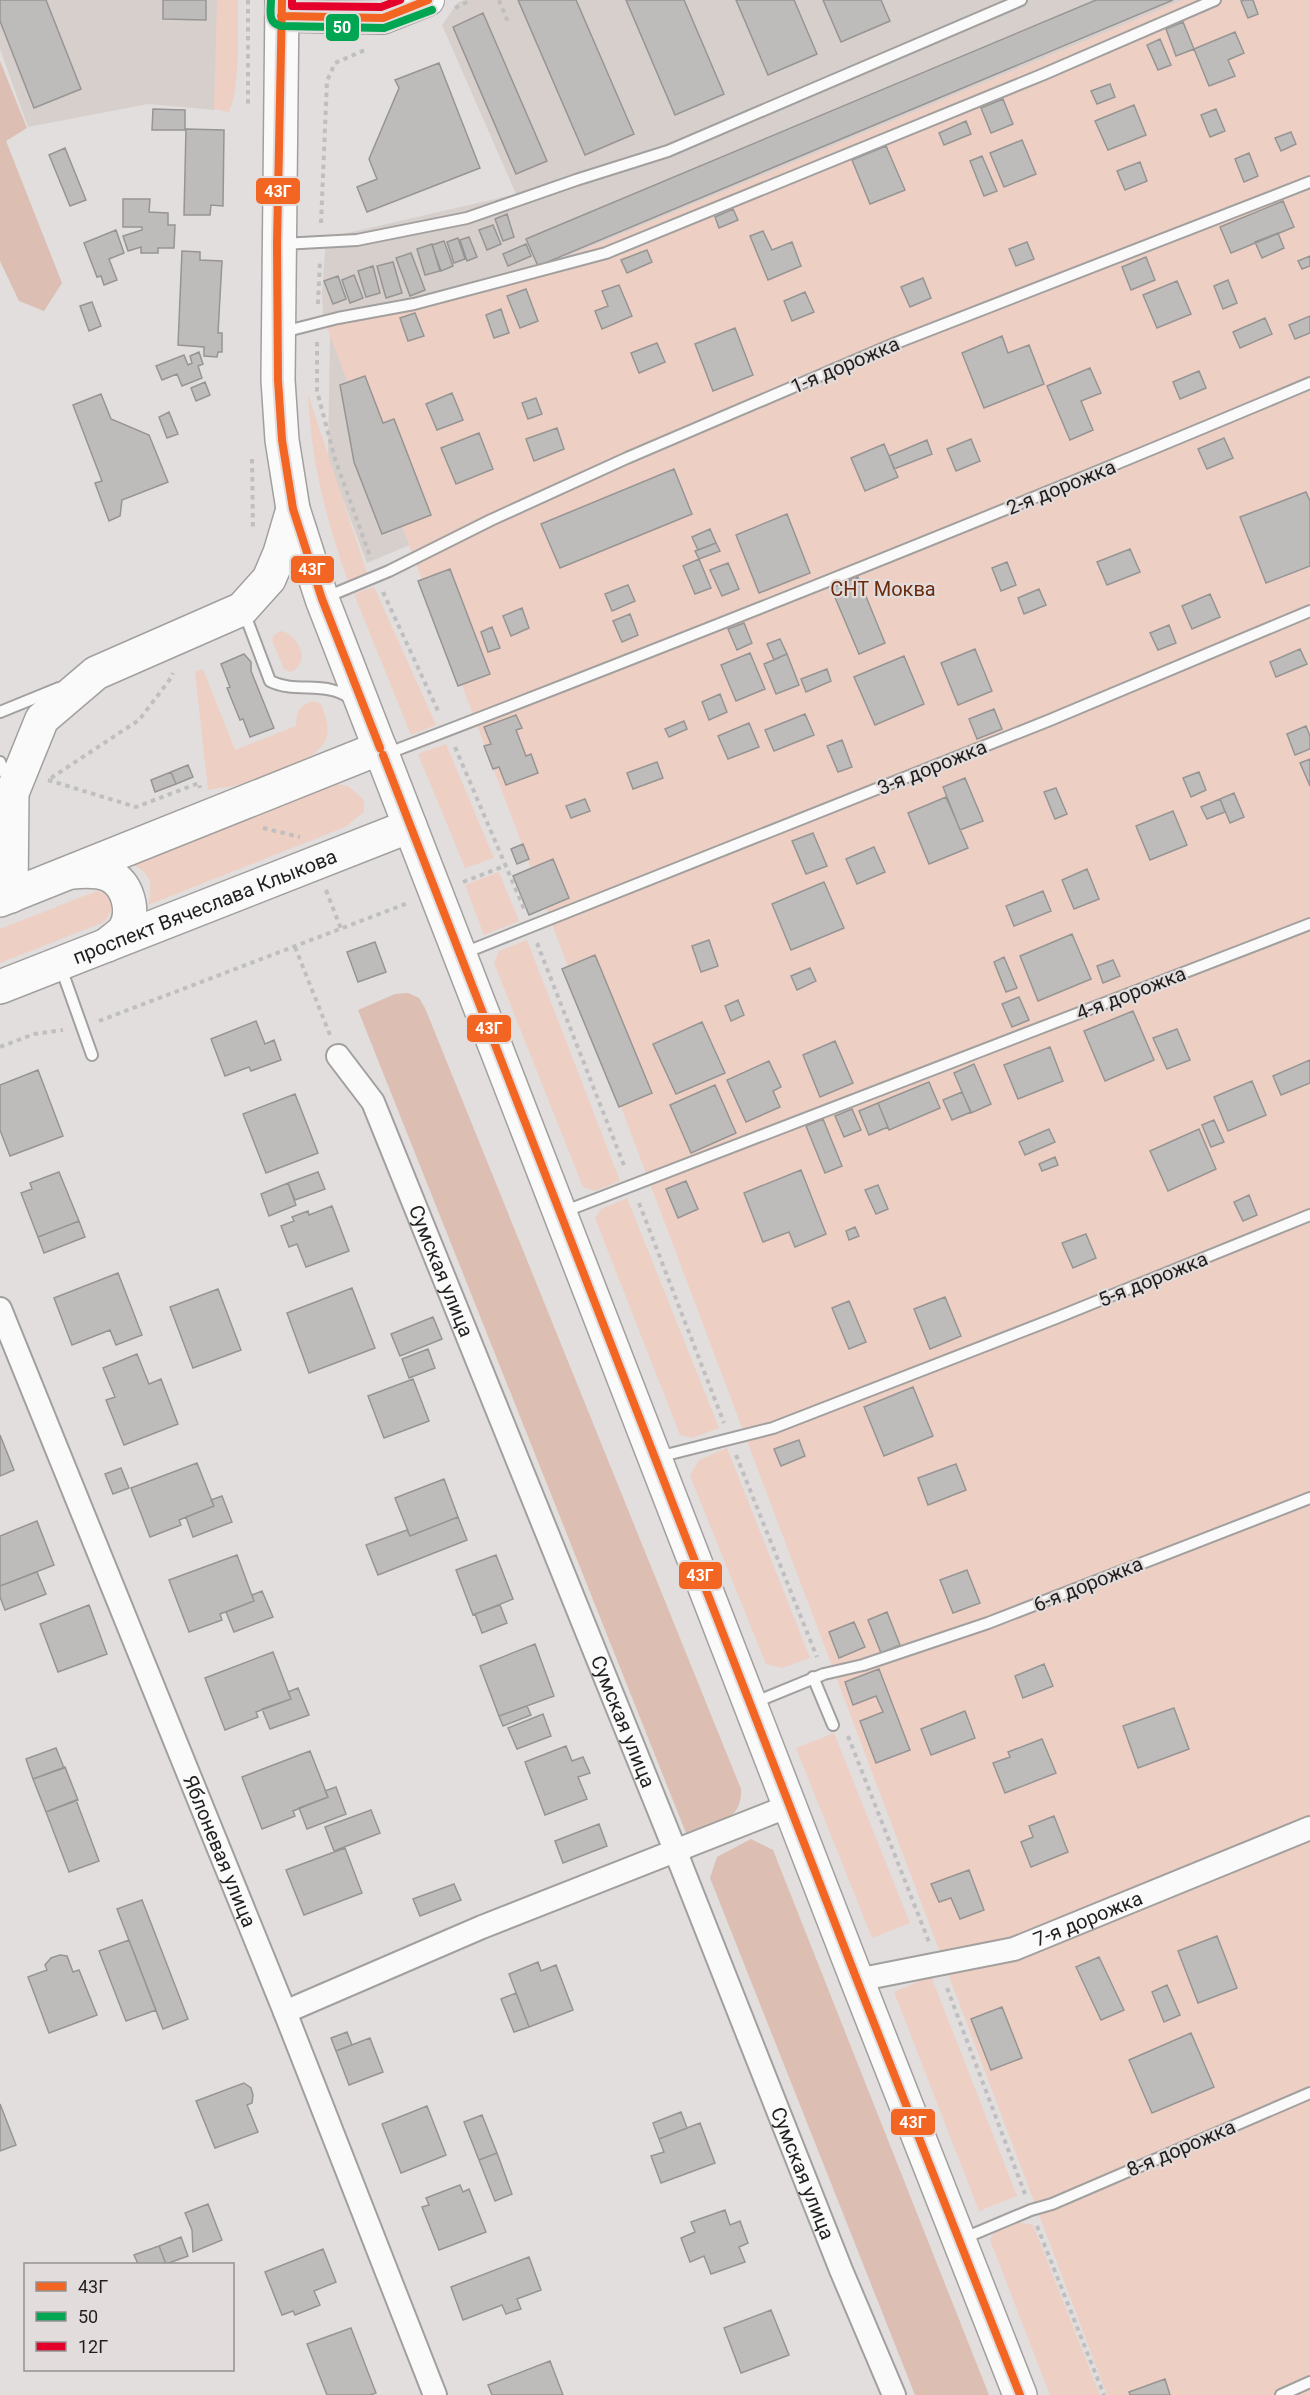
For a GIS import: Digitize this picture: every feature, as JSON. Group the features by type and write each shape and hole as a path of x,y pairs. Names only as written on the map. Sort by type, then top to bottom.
{"main road":[{"path":"281,8 278,333 282,440 292,509 322,599 365,711 1020,2395"},
{"path":"292,509 280,553 269,579 242,609 96,673 42,719 3,771 5,898 382,752"},
{"name":"проспект Вячеслава Клыкова","path":"0,987 410,825"},
{"path":"72,872 91,871 110,875 123,887 129,898 129,914 124,929 107,945"}],"street":[{"path":"281,8 384,18 428,0"},
{"name":"Сумская улица","path":"338,1056 373,1102 675,1850 841,2270 894,2395"},
{"name":"Яблоневая улица","path":"0,1309 285,2012 435,2395"},
{"path":"285,2012 482,1927 789,1806"},
{"name":"7-я дорожка","path":"857,1980 1014,1949 1310,1828"}],"lane":[{"path":"278,244 357,240 467,218 668,151 1021,0"},
{"path":"278,333 414,304 606,253 1044,74 1215,0"},
{"name":"1-я дорожка","path":"322,599 389,571 533,501 810,379 896,343 1310,182"},
{"name":"2-я дорожка","path":"382,752 448,731 811,588 1310,383"},
{"path":"242,609 270,681 282,687 323,688 346,696 365,711"},
{"name":"3-я дорожка","path":"460,954 1050,720 1310,611"},
{"path":"0,712 96,673"},
{"name":"4-я дорожка","path":"560,1213 1310,924"},
{"path":"59,964 92,1056"},
{"name":"5-я дорожка","path":"655,1458 773,1428 1310,1215"},
{"name":"6-я дорожка","path":"750,1704 818,1675 863,1665 988,1623 1310,1498"},
{"path":"818,1675 833,1725"},
{"name":"8-я дорожка","path":"960,2240 1031,2210 1052,2204 1310,2093"},
{"path":"1281,2395 1310,2382"}],"path":[{"path":"248,0 248,110"},
{"path":"499,0 508,22"},
{"path":"327,81 317,323 317,391 335,459 391,611 448,731 507,866 632,1185 818,1675"},
{"path":"252,449 253,539"},
{"path":"3,771 48,780 139,720 171,678 181,636"},
{"path":"0,1047 33,1034 81,1028 507,866"},
{"path":"295,947 338,1056"},
{"path":"846,1729 1104,2395"}],"shaded area":[{"path":"0,0 218,0 215,110 148,104 28,127 0,49"},
{"path":"464,0 1183,0 545,266 410,300 323,317 322,292 326,238 516,194 442,25 458,2"},
{"path":"0,61 27,128 6,141 62,283 44,311 19,301 0,261"},
{"path":"330,334 538,491 367,563 328,459"},
{"path":"408,993 419,998 425,1008 741,1789 737,1809 715,1824 686,1833 358,1010 395,994"},
{"path":"751,1839 773,1850 989,2395 915,2395 710,1878 717,1857"}],"green space":[{"path":"217,0 238,0 237,73 229,112 214,109"},
{"name":"СНТ Моква","path":"1183,0 1310,0 1310,2395 1107,2395 323,317 410,300 545,266"},
{"path":"308,394 367,573 348,582 321,490 312,443"},
{"path":"374,587 436,725 411,735 354,594"},
{"path":"280,631 293,637 302,656 297,668 290,672 284,669 272,640 274,635"},
{"path":"203,669 235,750 296,726 299,710 313,701 321,704 326,720 327,736 323,744 307,759 263,780 208,790 195,672"},
{"path":"446,744 494,858 465,868 418,754"},
{"path":"335,784 348,786 364,800 364,812 345,827 148,905 150,885 147,875 130,863 318,788"},
{"path":"499,872 519,921 484,935 465,885"},
{"path":"97,891 110,899 110,913 104,922 0,963 0,929"},
{"path":"527,940 620,1181 595,1191 583,1187 494,963 499,951"},
{"path":"627,1198 719,1428 692,1438 680,1435 595,1218 601,1209"},
{"path":"727,1448 810,1658 782,1668 766,1664 690,1476 699,1460"},
{"path":"834,1733 910,1923 872,1938 796,1748"},
{"path":"931,1976 1017,2196 979,2211 894,1992"},
{"path":"1018,2222 1033,2225 1100,2395 1050,2395 990,2240 996,2229"}],"building":[{"path":"0,0 46,0 81,89 34,108 0,21"},
{"path":"163,0 206,0 206,20 163,19"},
{"path":"518,0 576,0 634,134 585,155"},
{"path":"626,0 684,0 724,94 675,115"},
{"path":"736,0 794,0 817,54 768,75"},
{"path":"823,0 881,0 890,21 841,42"},
{"path":"1096,0 1173,0 538,266 526,239"},
{"path":"1253,0 1258,14 1248,18 1241,1"},
{"path":"483,13 547,161 516,174 453,27"},
{"path":"1183,22 1194,49 1176,56 1166,29"},
{"path":"1235,32 1244,53 1228,60 1235,76 1209,86 1194,49"},
{"path":"1160,39 1171,65 1158,70 1147,45"},
{"path":"439,63 480,168 367,212 357,187 377,179 369,159 399,88 395,80"},
{"path":"1110,84 1115,97 1097,104 1091,91"},
{"path":"1003,99 1013,124 991,133 981,108"},
{"path":"1134,105 1146,135 1108,150 1095,121"},
{"path":"153,109 185,110 185,130 152,130"},
{"path":"1216,109 1225,131 1210,137 1201,115"},
{"path":"966,121 971,134 944,145 939,133"},
{"path":"186,129 224,130 223,206 211,205 210,215 184,215"},
{"path":"1291,132 1296,144 1281,151 1275,138"},
{"path":"1022,140 1036,174 1004,187 990,153"},
{"path":"886,146 905,190 870,204 852,160"},
{"path":"65,148 86,200 70,206 49,155"},
{"path":"1249,153 1258,176 1244,182 1235,159"},
{"path":"982,156 997,191 984,196 970,161"},
{"path":"1140,162 1147,181 1125,190 1117,171"},
{"path":"123,199 150,199 149,212 168,213 168,225 175,225 174,248 158,248 158,253 141,253 141,247 128,251 123,236 142,230 142,227 123,227"},
{"path":"1283,201 1294,227 1231,253 1220,227"},
{"path":"733,209 738,220 719,228 715,217"},
{"path":"507,214 514,237 503,241 495,219"},
{"path":"493,225 501,244 487,250 479,230"},
{"path":"116,230 124,253 109,259 117,280 104,285 101,276 97,277 84,243"},
{"path":"763,231 772,250 792,242 801,266 768,280 750,236"},
{"path":"1278,233 1284,248 1262,258 1255,242"},
{"path":"469,237 477,257 467,261 460,240"},
{"path":"458,238 465,259 454,263 447,242"},
{"path":"444,241 453,266 441,271 432,245"},
{"path":"1027,242 1034,259 1016,266 1009,249"},
{"path":"432,244 440,271 425,275 417,249"},
{"path":"526,244 531,256 508,266 503,254"},
{"path":"647,250 652,262 627,273 621,260"},
{"path":"182,251 200,252 200,260 222,261 218,333 222,333 222,352 218,352 217,357 204,356 204,347 178,345"},
{"path":"411,253 425,290 410,296 396,258"},
{"path":"1310,256 1310,266 1302,269 1298,261"},
{"path":"1146,257 1155,280 1131,290 1122,267"},
{"path":"393,262 402,293 386,298 377,266"},
{"path":"373,266 380,293 366,297 358,271"},
{"path":"354,275 363,298 350,303 342,280"},
{"path":"338,276 346,299 333,304 324,281"},
{"path":"923,278 931,298 910,307 901,287"},
{"path":"1228,280 1237,303 1223,309 1214,286"},
{"path":"1177,281 1191,314 1157,328 1143,295"},
{"path":"619,285 632,316 602,329 595,311 608,306 602,291"},
{"path":"526,289 538,321 520,328 507,296"},
{"path":"805,292 814,312 792,321 784,301"},
{"path":"92,302 101,326 89,331 80,306"},
{"path":"501,309 509,333 494,338 486,315"},
{"path":"415,313 424,336 408,341 400,318"},
{"path":"1310,316 1310,333 1295,339 1289,325"},
{"path":"1265,318 1272,334 1240,348 1233,332"},
{"path":"735,328 753,375 713,391 695,344"},
{"path":"1002,336 1008,353 1029,345 1044,384 984,408 962,353"},
{"path":"657,343 665,362 639,373 631,353"},
{"path":"199,352 203,364 198,366 202,378 182,386 177,374 162,380 156,366 184,355 188,365 192,363 190,356"},
{"path":"1090,368 1101,393 1081,401 1093,430 1070,440 1047,386"},
{"path":"1199,371 1206,388 1180,399 1173,382"},
{"path":"365,376 383,423 394,419 431,515 382,534 354,462 340,385"},
{"path":"205,382 210,395 196,401 191,388"},
{"path":"452,393 463,420 437,430 426,404"},
{"path":"101,394 111,419 149,435 168,482 122,500 120,516 109,521 95,483 102,481 73,405"},
{"path":"536,398 542,414 528,419 522,403"},
{"path":"169,412 178,434 167,438 159,417"},
{"path":"557,428 564,449 534,461 526,439"},
{"path":"479,433 493,469 456,484 441,448"},
{"path":"1224,438 1233,458 1207,469 1198,449"},
{"path":"971,439 980,461 956,471 947,449"},
{"path":"927,440 932,454 894,469 889,456"},
{"path":"884,444 898,477 865,491 851,458"},
{"path":"674,469 692,514 560,568 541,524"},
{"path":"1306,492 1310,501 1310,566 1266,583 1240,517"},
{"path":"787,514 810,573 759,593 736,535"},
{"path":"710,529 716,543 698,550 692,537"},
{"path":"716,543 720,551 699,559 695,551"},
{"path":"1130,549 1140,572 1107,585 1097,562"},
{"path":"699,559 711,588 695,594 683,566"},
{"path":"1007,562 1016,585 1001,591 992,568"},
{"path":"728,563 739,589 722,596 710,570"},
{"path":"450,569 490,674 458,686 418,581"},
{"path":"858,577 885,643 859,654 831,588"},
{"path":"628,585 635,601 612,611 605,594"},
{"path":"1039,589 1046,605 1024,614 1018,598"},
{"path":"1210,594 1220,617 1192,629 1182,606"},
{"path":"522,608 529,628 511,636 503,616"},
{"path":"630,614 638,635 622,642 613,621"},
{"path":"744,623 752,643 737,650 728,629"},
{"path":"1169,625 1176,643 1158,650 1150,633"},
{"path":"492,627 500,648 488,652 481,632"},
{"path":"780,639 787,654 774,660 767,644"},
{"path":"975,649 992,691 958,705 941,663"},
{"path":"1300,649 1307,664 1276,677 1270,662"},
{"path":"750,653 765,689 736,701 721,665"},
{"path":"244,654 251,662 251,671 274,728 250,737 243,719 240,720 227,688 230,687 221,664"},
{"path":"787,654 799,685 776,694 764,664"},
{"path":"904,656 924,704 875,725 854,677"},
{"path":"827,669 831,681 806,692 801,679"},
{"path":"720,694 727,712 709,720 702,702"},
{"path":"994,709 1002,729 977,739 969,719"},
{"path":"805,714 814,735 774,751 765,730"},
{"path":"516,715 522,728 516,730 526,756 531,754 538,773 506,785 499,767 493,769 484,746 491,744 484,727"},
{"path":"684,721 687,729 669,737 665,729"},
{"path":"749,723 759,747 728,759 718,736"},
{"path":"1306,726 1310,736 1310,749 1295,755 1287,734"},
{"path":"842,740 852,767 838,772 827,746"},
{"path":"1310,759 1310,786 1300,763"},
{"path":"657,762 663,778 633,789 627,773"},
{"path":"188,765 193,777 176,784 171,772"},
{"path":"171,772 176,784 155,792 151,780"},
{"path":"1199,772 1206,790 1191,797 1183,778"},
{"path":"965,778 983,821 960,830 943,787"},
{"path":"1056,788 1067,814 1055,819 1044,792"},
{"path":"1234,793 1244,817 1230,823 1220,799"},
{"path":"946,797 968,848 929,864 908,813"},
{"path":"585,799 590,811 571,818 566,806"},
{"path":"1220,799 1225,812 1207,819 1201,807"},
{"path":"1173,811 1187,845 1150,860 1136,826"},
{"path":"813,833 827,866 806,874 792,841"},
{"path":"523,844 529,859 517,864 511,849"},
{"path":"874,847 885,872 857,884 846,859"},
{"path":"553,859 569,898 529,915 513,876"},
{"path":"1087,869 1099,899 1074,909 1062,880"},
{"path":"824,882 844,928 791,950 772,904"},
{"path":"1043,891 1051,911 1014,926 1006,906"},
{"path":"1072,934 1091,979 1038,1001 1020,956"},
{"path":"709,940 718,966 701,972 692,946"},
{"path":"375,942 386,972 358,982 347,952"},
{"path":"595,955 652,1093 619,1107 562,969"},
{"path":"1004,957 1017,988 1006,992 994,962"},
{"path":"1113,960 1120,976 1103,983 1097,966"},
{"path":"810,968 816,981 797,990 791,976"},
{"path":"1019,997 1029,1020 1012,1027 1002,1004"},
{"path":"738,1000 744,1015 731,1021 725,1006"},
{"path":"1133,1011 1154,1060 1105,1081 1084,1031"},
{"path":"256,1021 265,1044 274,1040 281,1060 251,1071 249,1067 225,1076 211,1039"},
{"path":"702,1022 725,1073 676,1094 653,1044"},
{"path":"1177,1029 1190,1060 1167,1069 1153,1038"},
{"path":"835,1041 853,1083 820,1097 803,1055"},
{"path":"1050,1047 1063,1081 1018,1099 1004,1065"},
{"path":"1310,1060 1310,1083 1281,1095 1273,1076"},
{"path":"769,1061 781,1087 773,1091 780,1107 746,1122 727,1080"},
{"path":"974,1064 991,1104 971,1113 954,1073"},
{"path":"38,1070 63,1136 10,1156 0,1130 0,1085"},
{"path":"1252,1081 1266,1115 1228,1131 1214,1097"},
{"path":"929,1082 940,1108 889,1130 878,1103"},
{"path":"715,1085 736,1133 691,1153 670,1105"},
{"path":"962,1092 971,1112 952,1120 943,1100"},
{"path":"295,1094 318,1153 266,1173 243,1114"},
{"path":"878,1103 888,1127 869,1135 859,1111"},
{"path":"852,1109 861,1130 844,1137 835,1116"},
{"path":"823,1119 842,1166 825,1173 806,1126"},
{"path":"1214,1120 1224,1142 1211,1147 1202,1125"},
{"path":"1049,1129 1055,1142 1025,1155 1019,1142"},
{"path":"1199,1129 1216,1169 1168,1191 1150,1151"},
{"path":"1055,1157 1058,1165 1042,1171 1039,1164"},
{"path":"801,1170 826,1234 795,1247 789,1232 763,1242 744,1193"},
{"path":"59,1172 79,1221 38,1237 21,1193 32,1189 30,1183"},
{"path":"318,1172 325,1189 295,1200 288,1183"},
{"path":"686,1181 698,1209 678,1218 666,1189"},
{"path":"288,1183 296,1205 269,1216 261,1194"},
{"path":"878,1185 888,1209 876,1214 865,1190"},
{"path":"1249,1195 1257,1215 1243,1221 1234,1202"},
{"path":"332,1206 349,1251 306,1267 297,1244 289,1247 281,1226 294,1221 292,1217 308,1211 309,1215"},
{"path":"79,1221 85,1237 44,1253 38,1237"},
{"path":"855,1227 859,1236 849,1240 846,1231"},
{"path":"1086,1234 1096,1258 1073,1268 1062,1243"},
{"path":"118,1273 142,1335 116,1345 110,1330 72,1345 54,1298"},
{"path":"352,1288 375,1348 309,1373 287,1313"},
{"path":"218,1289 241,1350 193,1368 170,1307"},
{"path":"945,1297 961,1336 930,1349 914,1309"},
{"path":"849,1301 866,1342 849,1349 832,1308"},
{"path":"433,1317 442,1339 400,1356 391,1334"},
{"path":"428,1349 435,1368 409,1378 402,1359"},
{"path":"137,1354 149,1384 161,1379 178,1424 124,1445 106,1400 115,1397 103,1368"},
{"path":"413,1379 429,1421 384,1438 368,1396"},
{"path":"913,1387 933,1436 884,1456 864,1407"},
{"path":"0,1435 14,1470 0,1476"},
{"path":"799,1440 805,1456 781,1466 774,1449"},
{"path":"197,1463 214,1506 179,1520 181,1525 150,1537 131,1488"},
{"path":"956,1464 966,1490 928,1505 918,1478"},
{"path":"121,1468 129,1488 113,1494 105,1474"},
{"path":"444,1479 458,1517 410,1536 395,1498"},
{"path":"222,1496 232,1522 193,1537 186,1517 214,1506 211,1500"},
{"path":"458,1517 467,1540 378,1575 366,1545 407,1530 410,1536"},
{"path":"37,1521 54,1565 0,1586 0,1536"},
{"path":"237,1555 254,1601 220,1614 222,1620 189,1632 169,1580"},
{"path":"496,1555 513,1599 473,1615 456,1570"},
{"path":"967,1570 980,1603 953,1613 940,1580"},
{"path":"37,1572 46,1594 5,1610 0,1597 0,1586"},
{"path":"262,1591 273,1617 234,1632 226,1612 254,1601 252,1595"},
{"path":"89,1605 107,1654 58,1672 40,1624"},
{"path":"500,1605 507,1623 482,1633 475,1614"},
{"path":"887,1612 900,1645 881,1653 868,1620"},
{"path":"854,1622 865,1647 839,1658 829,1632"},
{"path":"535,1644 554,1696 499,1716 480,1666"},
{"path":"273,1652 291,1699 256,1712 258,1717 225,1730 205,1678"},
{"path":"1044,1664 1053,1686 1023,1698 1015,1676"},
{"path":"879,1669 910,1750 876,1763 860,1721 883,1712 876,1696 853,1705 845,1682"},
{"path":"298,1688 309,1715 270,1729 262,1709 291,1699 288,1692"},
{"path":"527,1706 531,1715 503,1726 499,1716"},
{"path":"1174,1708 1189,1749 1138,1768 1123,1726"},
{"path":"965,1711 975,1738 931,1755 921,1729"},
{"path":"543,1714 551,1736 517,1749 508,1728"},
{"path":"1042,1739 1056,1773 1005,1793 993,1763 1010,1757 1008,1752"},
{"path":"566,1746 572,1761 583,1757 590,1773 578,1777 587,1799 545,1815 525,1762"},
{"path":"56,1748 64,1768 33,1779 26,1759"},
{"path":"310,1751 328,1797 293,1811 295,1816 262,1829 242,1777"},
{"path":"65,1767 78,1800 46,1812 33,1779"},
{"path":"336,1787 346,1814 307,1829 299,1808 328,1797 325,1791"},
{"path":"76,1800 99,1861 69,1872 46,1812"},
{"path":"371,1810 380,1833 334,1851 325,1827"},
{"path":"1054,1816 1068,1852 1031,1867 1021,1842 1033,1837 1029,1826"},
{"path":"599,1824 607,1846 563,1863 555,1841"},
{"path":"345,1848 362,1893 304,1915 286,1870"},
{"path":"969,1870 984,1910 960,1919 951,1898 939,1902 931,1884"},
{"path":"454,1884 461,1900 420,1916 413,1899"},
{"path":"142,1900 188,2019 163,2029 117,1909"},
{"path":"1217,1936 1237,1988 1198,2003 1178,1951"},
{"path":"129,1940 156,2010 126,2021 99,1951"},
{"path":"60,1955 67,1956 73,1972 79,1970 97,2015 49,2033 28,1977 47,1970 45,1965 51,1958"},
{"path":"1099,1957 1124,2010 1101,2020 1076,1967"},
{"path":"538,1962 541,1971 556,1965 573,2010 529,2027 509,1974"},
{"path":"1167,1985 1180,2015 1164,2022 1152,1992"},
{"path":"516,1993 529,2027 514,2032 501,1999"},
{"path":"1002,2007 1022,2058 991,2070 971,2019"},
{"path":"347,2032 352,2045 336,2051 331,2038"},
{"path":"1191,2033 1214,2087 1152,2113 1129,2060"},
{"path":"370,2038 383,2072 349,2085 336,2051"},
{"path":"244,2083 251,2088 253,2095 252,2103 247,2105 258,2132 215,2148 196,2101"},
{"path":"0,2104 16,2145 0,2151"},
{"path":"427,2106 446,2155 401,2173 382,2124"},
{"path":"681,2112 687,2128 659,2139 653,2123"},
{"path":"482,2115 497,2153 479,2160 464,2122"},
{"path":"700,2123 715,2163 661,2183 651,2156 664,2152 659,2139"},
{"path":"497,2153 512,2194 495,2201 479,2160"},
{"path":"460,2185 463,2192 469,2189 486,2232 439,2250 422,2207 429,2205 426,2198"},
{"path":"208,2204 222,2240 193,2252 192,2230 185,2213"},
{"path":"725,2210 730,2225 740,2221 748,2243 739,2247 745,2262 711,2274 704,2256 690,2262 681,2238 695,2232 691,2222"},
{"path":"181,2237 188,2256 166,2263 159,2246"},
{"path":"159,2246 166,2263 138,2263 134,2255"},
{"path":"323,2249 336,2282 314,2291 320,2305 295,2315 293,2311 282,2315 265,2272"},
{"path":"529,2257 541,2290 517,2299 521,2309 506,2314 502,2305 463,2320 451,2287"},
{"path":"771,2310 789,2355 741,2373 724,2328"},
{"path":"351,2328 376,2393 327,2395 307,2344"},
{"path":"550,2361 563,2395 492,2395 488,2385"},
{"path":"1165,2379 1170,2395 1130,2395 1129,2392"}],"transit line":[{"name":"50","path":"271,0 272,19 281,26 384,28 432,10"},
{"name":"43Г","path":"282,0 277,244 278,380 282,440 293,509 322,599 380,748"},
{"name":"12Г","path":"292,1 292,6 381,7 400,0"},
{"name":"43Г","path":"281,16 383,18 428,0"},
{"name":"43Г","path":"383,755 1020,2395"}]}
